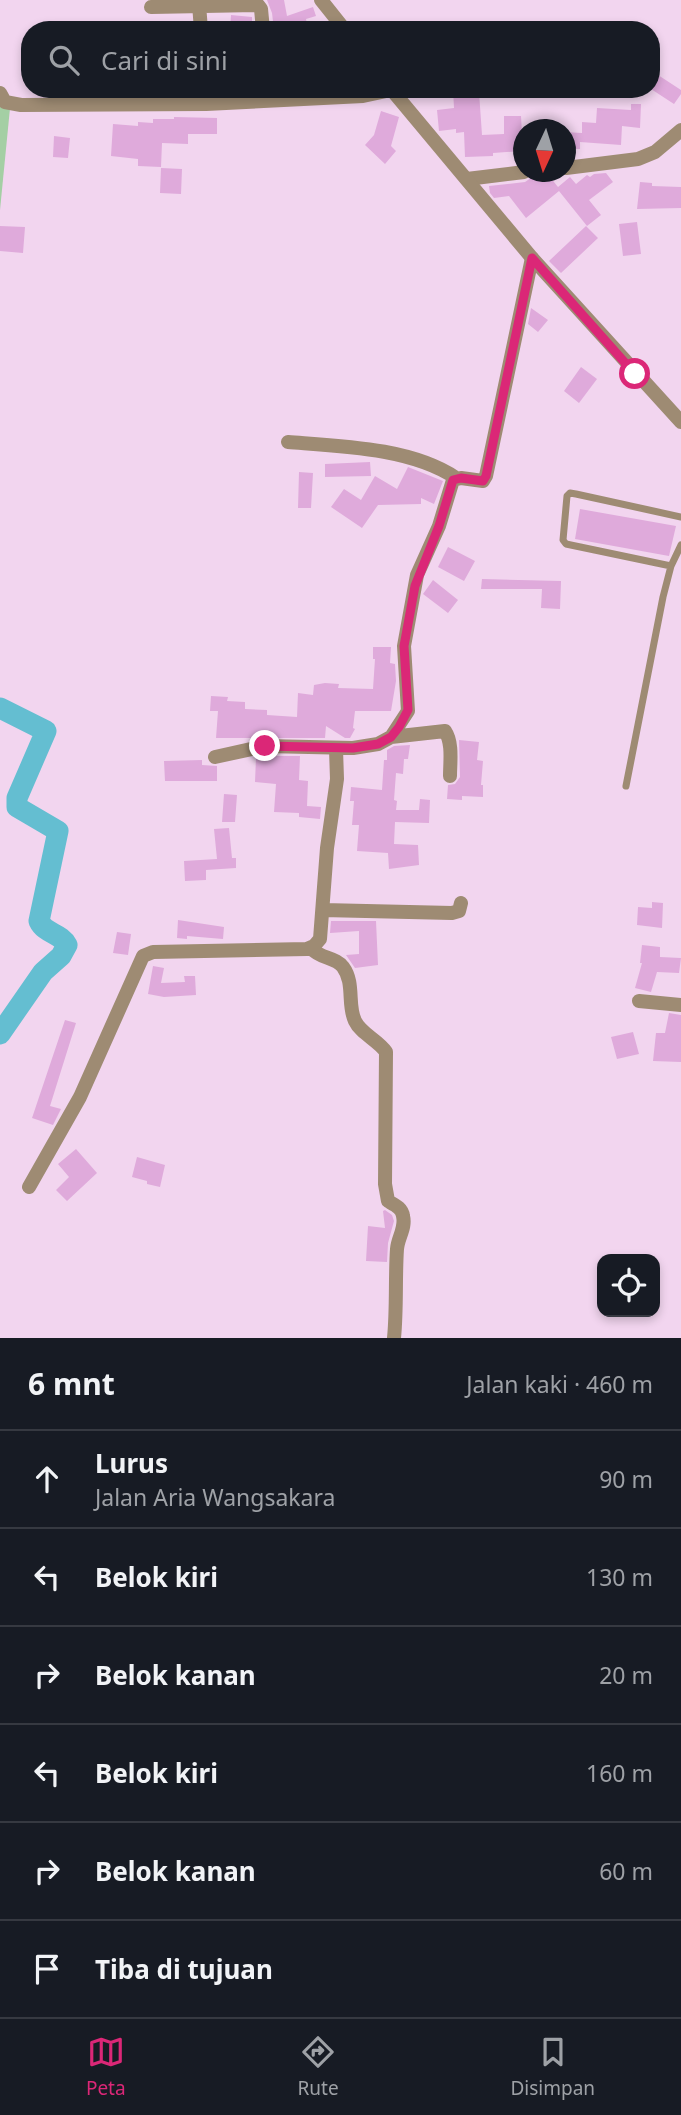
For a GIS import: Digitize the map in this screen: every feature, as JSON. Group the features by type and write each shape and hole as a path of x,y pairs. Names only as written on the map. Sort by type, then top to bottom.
{"street":[{"path":"321,0 338,21"},
{"path":"199,4 200,21"},
{"path":"152,7 199,4 258,5 262,21"},
{"path":"2,99 20,105 183,98"},
{"path":"399,98 532,258 681,422"},
{"path":"576,167 638,159 655,152 681,130"},
{"path":"467,179 513,173"},
{"path":"289,442 366,448 442,468 456,478 483,481 532,258"},
{"path":"391,737 408,710 404,646 417,575 439,526 453,480 456,478"},
{"path":"215,757 265,746 336,749 378,744 391,737 444,731 450,744 450,776"},
{"path":"29,1186 80,1097 143,956 153,952 311,948 320,939 327,848 337,779 336,749"},
{"path":"323,910 452,913 459,911 461,904"},
{"path":"311,948 317,956 339,963 346,970 354,1018 359,1027 379,1042 386,1052 385,1184 388,1201 401,1210 404,1217 396,1265 394,1338"},
{"path":"639,1000 681,1004"}],"lane":[{"path":"671,566 566,544 563,540 567,496 570,493 576,494 681,517"},
{"path":"626,786 671,566 681,545"}],"green space":[{"path":"0,96 11,98 0,210"}],"building":[{"path":"267,0 284,0 287,16 313,7 316,16 306,21 273,21"},
{"path":"231,15 252,17 252,21 231,21"},
{"path":"660,76 681,90 674,104 660,95"},
{"path":"453,98 479,98 482,135 504,134 504,116 521,116 521,119 513,119 513,152 465,157 464,132 456,133 456,129 439,131 437,110 454,108"},
{"path":"631,104 641,104 640,128 622,126 621,145 580,142 580,149 576,149 576,133 582,133 582,122 596,123 597,108 631,110"},
{"path":"381,111 399,117 391,146 396,151 385,164 365,145 374,135"},
{"path":"217,118 217,134 188,134 188,144 162,143 161,167 138,166 138,159 111,156 113,124 138,126 138,122 153,123 153,119"},
{"path":"54,136 70,138 68,158 53,157"},
{"path":"161,168 182,169 181,194 160,193"},
{"path":"606,173 613,182 589,200 601,215 587,226 559,191 526,218 509,196 494,198 490,193 489,186 554,182 558,187 564,182 576,184 587,175 590,177"},
{"path":"640,182 652,183 652,186 681,187 681,208 637,209"},
{"path":"637,222 641,254 623,256 619,224"},
{"path":"0,226 25,227 23,253 0,251"},
{"path":"586,226 598,238 561,273 549,261"},
{"path":"531,308 548,320 538,332 528,324"},
{"path":"581,367 597,379 579,403 564,391"},
{"path":"370,462 371,476 325,477 325,464"},
{"path":"408,467 443,481 434,504 421,498 421,504 378,505 362,528 331,507 344,489 361,500 375,476 397,489"},
{"path":"299,472 313,473 311,508 298,508"},
{"path":"580,509 676,526 669,556 575,539"},
{"path":"448,547 475,561 464,581 438,567"},
{"path":"482,579 561,581 560,609 541,608 542,589 481,589"},
{"path":"433,580 458,600 448,613 423,594"},
{"path":"373,647 391,647 390,663 395,664 396,681 391,711 355,711 355,729 350,738 345,738 326,726 325,738 216,738 218,711 210,711 211,696 228,697 227,701 245,702 245,709 267,710 267,715 297,717 298,693 313,695 314,685 325,683 339,684 338,688 373,689"},
{"path":"459,740 479,742 477,760 483,761 483,797 462,796 462,800 447,799 448,785 455,784 460,777"},
{"path":"410,745 408,759 404,759 403,774 396,773 396,810 419,810 420,799 430,800 429,823 395,822 394,844 418,845 419,865 389,869 388,853 357,851 359,825 352,825 354,801 350,801 351,787 382,790 387,750 394,746"},
{"path":"300,756 299,780 308,781 307,806 321,807 320,819 299,817 299,813 274,812 276,784 255,782 256,758"},
{"path":"202,760 202,765 217,766 217,781 165,781 164,761"},
{"path":"224,794 237,795 235,822 222,822"},
{"path":"229,828 232,858 236,858 236,868 206,870 206,880 185,881 184,861 217,859 214,829"},
{"path":"652,902 663,903 662,928 637,925 638,907 652,908"},
{"path":"178,920 224,927 223,939 187,936 187,939 177,938"},
{"path":"331,921 376,921 378,965 355,968 346,955 359,954 359,931 330,933"},
{"path":"117,932 131,934 128,955 113,953"},
{"path":"642,945 660,947 660,957 681,958 679,973 657,972 651,992 635,988 642,963"},
{"path":"153,966 164,968 161,983 185,982 184,976 195,976 196,995 164,997 148,994"},
{"path":"669,1013 681,1015 681,1062 653,1061 656,1033 665,1033"},
{"path":"65,1020 76,1023 50,1106 61,1109 53,1125 32,1118"},
{"path":"633,1032 639,1054 617,1059 611,1037"},
{"path":"76,1149 97,1173 67,1201 56,1190 69,1177 58,1164"},
{"path":"137,1157 165,1165 160,1187 132,1177"},
{"path":"385,1210 392,1215 394,1221 388,1243 387,1262 366,1261 368,1226 385,1228"}],"waterway":[{"path":"0,708 46,731 17,798 17,807 58,831 39,921 45,929 61,938 67,945 61,956 43,972 0,1034"}],"route":[{"path":"265,746 353,748 378,744 391,737 399,727 408,710 404,646 417,575 439,526 453,480 461,478 483,481 486,476 532,258 635,374"}]}
